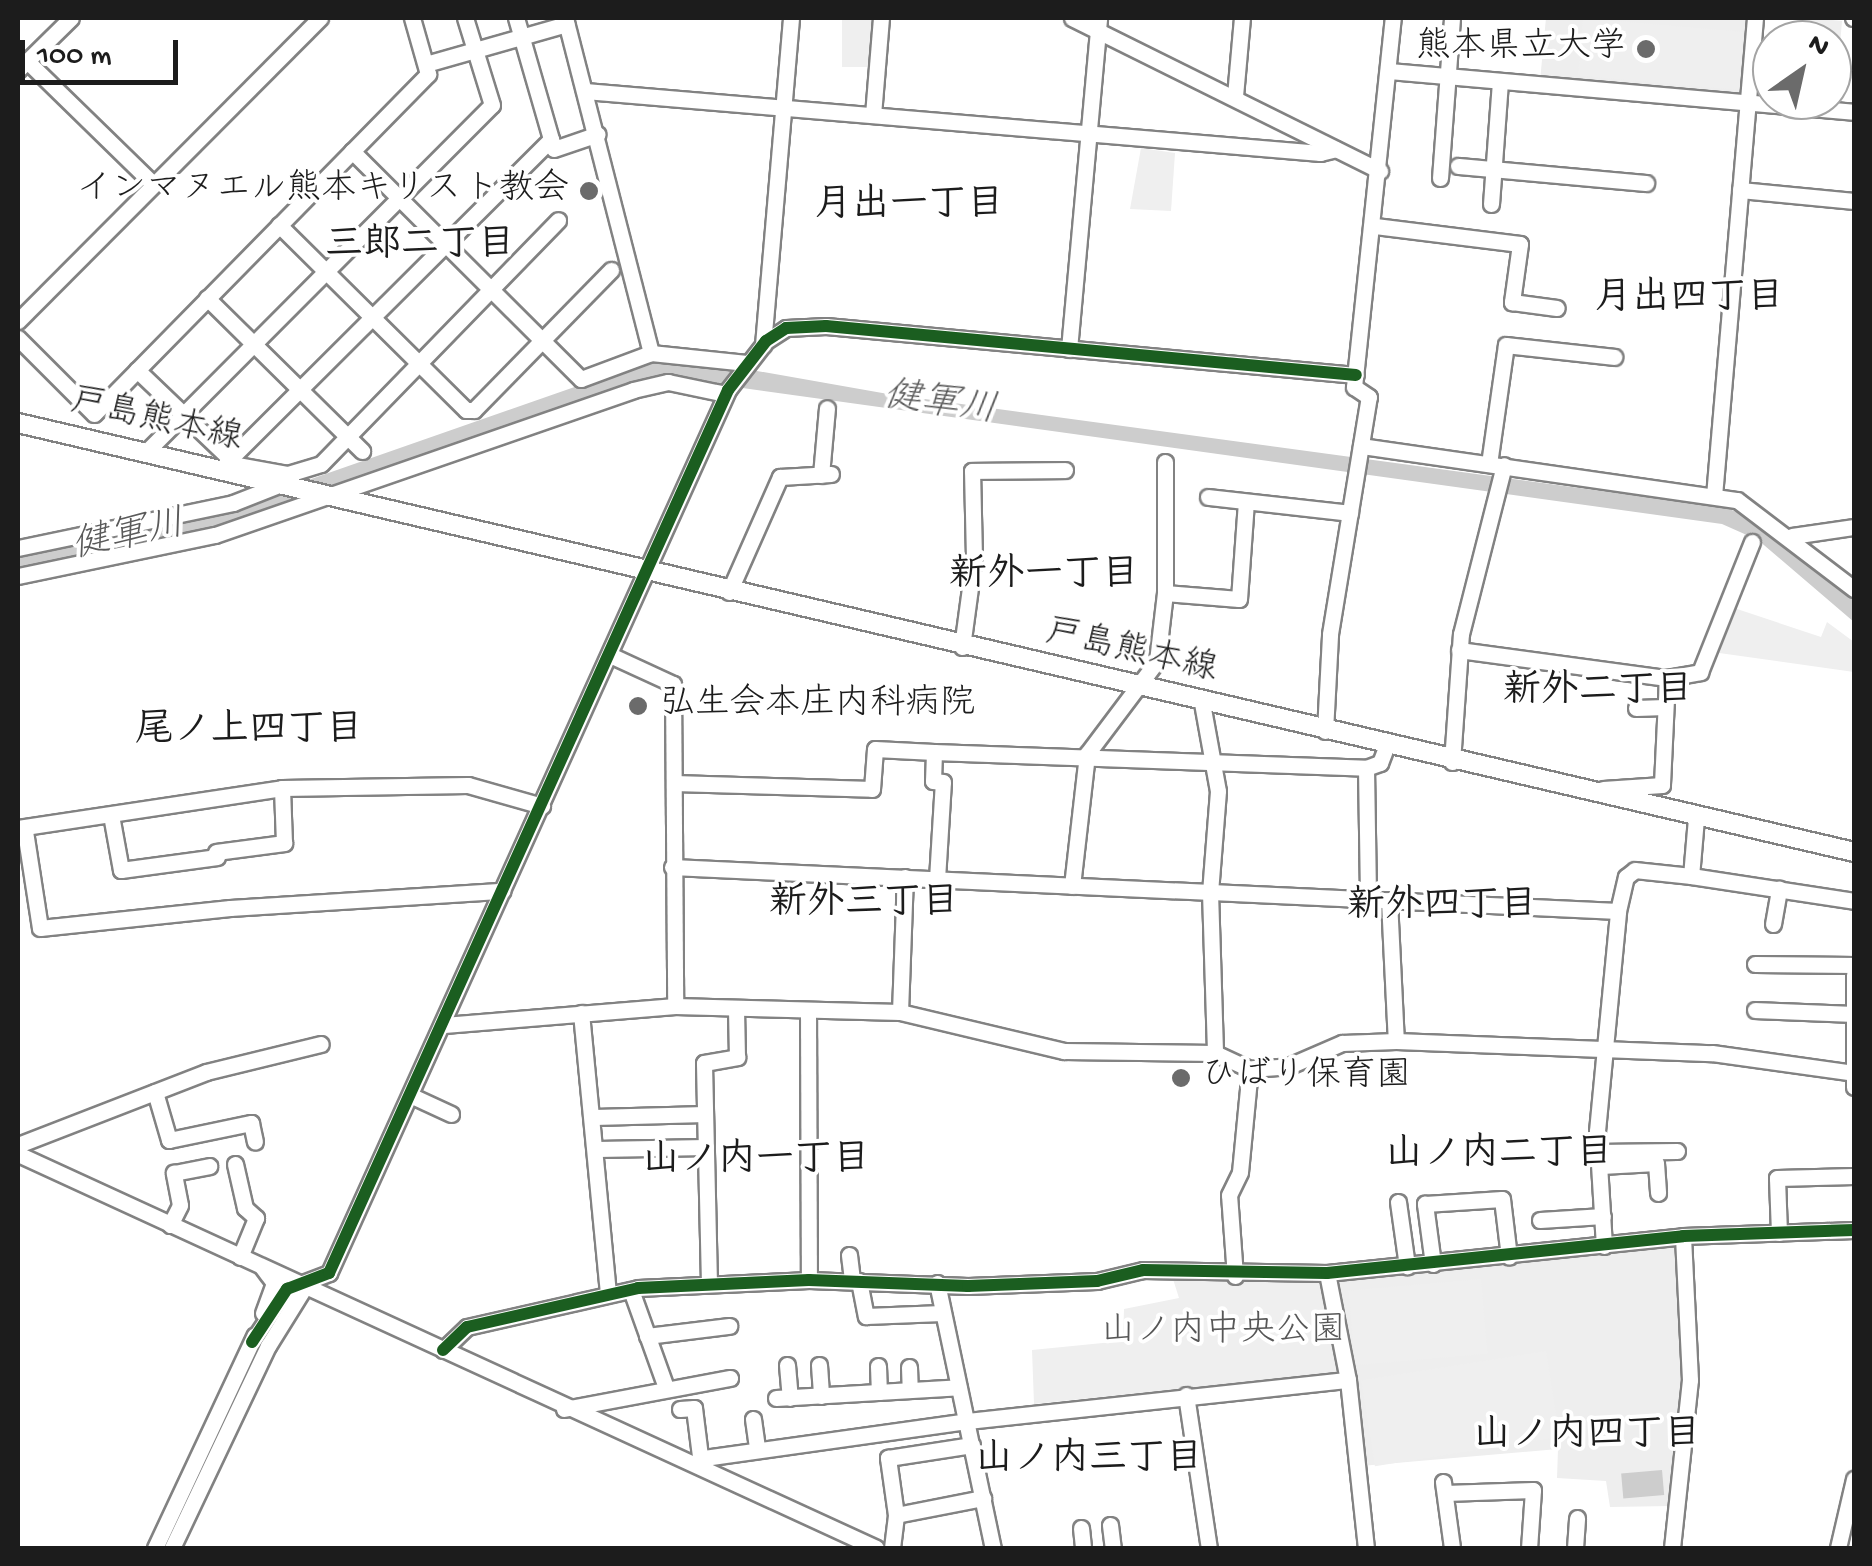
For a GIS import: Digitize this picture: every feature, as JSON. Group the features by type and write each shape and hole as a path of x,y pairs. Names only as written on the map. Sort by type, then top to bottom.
{"main road":[{"name":"戸島熊本線","path":"18,424 225,465 279,486 647,574 1854,852"}],"street":[{"path":"70,18 22,66 152,183"},
{"path":"18,321 320,18"},
{"path":"18,338 94,414 428,74 412,18"},
{"path":"146,452 492,105 466,18"},
{"path":"516,18 554,148 598,134"},
{"path":"763,344 791,18"},
{"path":"873,114 881,18"},
{"path":"1072,18 1098,22 1380,171"},
{"path":"1235,96 1242,18"},
{"path":"1355,381 1375,226 1392,18"},
{"path":"1440,178 1452,18"},
{"path":"1714,496 1755,18"},
{"path":"426,64 566,20 598,134 650,353"},
{"path":"1069,349 1098,22"},
{"path":"1388,71 1854,112"},
{"path":"1491,204 1500,82"},
{"path":"586,91 1320,153 1336,149"},
{"path":"225,465 552,139"},
{"path":"352,151 582,379 650,353 745,364"},
{"path":"1458,166 1646,183"},
{"path":"1740,190 1854,202"},
{"path":"137,370 184,414 225,465 288,474 322,464 417,361 558,220"},
{"path":"279,225 466,410 474,410 611,270"},
{"path":"1375,226 1520,244 1512,302 1557,308"},
{"path":"207,298 362,451"},
{"path":"252,1342 286,1289 306,1285 329,1273 444,1026 727,392 763,344 798,325 1069,349 1355,381 1369,398 1330,634 1326,731"},
{"path":"1452,762 1460,650 1498,496 1506,345 1614,357"},
{"path":"18,576 216,536 335,498 633,390 668,382 727,392"},
{"path":"729,592 780,477 826,474 827,408"},
{"path":"1361,448 1714,496 1754,507 1854,590"},
{"path":"1072,886 1087,754 1157,661 1164,592 1166,462"},
{"path":"962,647 974,558 972,471 1065,470"},
{"path":"18,548 234,503 279,486"},
{"path":"1208,498 1350,512"},
{"path":"1164,592 1239,599 1246,502"},
{"path":"1792,536 1854,527"},
{"path":"1460,650 1667,678 1700,672 1752,542"},
{"path":"610,656 673,684 675,1006"},
{"path":"1582,791 1662,785 1667,678"},
{"path":"1202,703 1214,761 1210,892 1215,1054"},
{"path":"1636,708 1665,707"},
{"path":"674,783 872,790 874,749 1087,754 1366,768 1380,763 1387,745"},
{"path":"934,752 933,780 943,782 936,879"},
{"path":"1366,768 1368,899"},
{"path":"502,891 230,908 40,928 21,830 282,788 468,785 542,806"},
{"path":"111,815 121,870 216,855 284,843 282,788"},
{"path":"1691,876 1696,818"},
{"path":"672,867 1618,910"},
{"path":"1604,1246 1600,1159 1602,1050 1618,910 1626,877 1635,870 1854,901"},
{"path":"900,1012 905,877"},
{"path":"1773,924 1779,889"},
{"path":"1389,900 1396,1041"},
{"path":"1755,964 1854,965"},
{"path":"444,1026 675,1006 900,1012 1064,1051 1215,1054 1250,1068 1289,1066 1342,1043 1396,1041 1712,1052 1854,1078 1854,975"},
{"path":"709,1284 704,1064 737,1057 736,1008"},
{"path":"808,1010 809,1280"},
{"path":"1755,1010 1853,1014"},
{"path":"581,1013 582,1064 591,1072 608,1294"},
{"path":"18,1145 206,1072 321,1044"},
{"path":"1235,1276 1228,1195 1240,1172 1250,1068"},
{"path":"155,1092 168,1140 251,1124 256,1142"},
{"path":"412,1096 451,1114"},
{"path":"594,1117 705,1114"},
{"path":"597,1149 706,1146"},
{"path":"1600,1159 1677,1151"},
{"path":"18,1154 306,1285 564,1409 701,1465 876,1548"},
{"path":"1600,1159 1656,1163 1658,1193"},
{"path":"235,1164 245,1208 256,1218 240,1257"},
{"path":"170,1224 180,1205 174,1173 209,1166"},
{"path":"1779,1233 1777,1178 1854,1176"},
{"path":"1433,1264 1424,1204 1502,1200 1509,1257"},
{"path":"1398,1202 1407,1266"},
{"path":"1540,1220 1603,1216"},
{"path":"443,1350 467,1327 631,1290 809,1280 1097,1280 1143,1270 1235,1276 1327,1274 1683,1236 1854,1230"},
{"path":"1672,1548 1690,1380 1683,1236"},
{"path":"850,1254 866,1316 942,1312"},
{"path":"155,1548 252,1342 274,1283 262,1266"},
{"path":"1327,1274 1348,1380 1366,1548"},
{"path":"937,1283 993,1548"},
{"path":"172,1548 268,1346 306,1285"},
{"path":"631,1290 666,1386"},
{"path":"647,1336 729,1326"},
{"path":"786,1364 783,1398 958,1387"},
{"path":"819,1364 820,1396"},
{"path":"878,1366 879,1392"},
{"path":"909,1367 910,1390"},
{"path":"564,1409 666,1386 730,1378"},
{"path":"701,1465 758,1446 1186,1395 1348,1380"},
{"path":"1186,1395 1209,1548"},
{"path":"680,1409 694,1408 701,1465"},
{"path":"753,1420 758,1446"},
{"path":"892,1548 896,1515 888,1458 972,1445"},
{"path":"1838,1548 1850,1521 1854,1479"},
{"path":"1452,1548 1444,1488 1533,1490 1529,1548"},
{"path":"896,1515 982,1498"},
{"path":"1575,1548 1577,1518"},
{"path":"1110,1525 1113,1548"},
{"path":"1081,1528 1084,1548"}],"shaded area":[{"name":"熊本県立大学","path":"1546,18 1752,18 1745,95 1540,81"},
{"path":"1675,1244 1685,1378 1671,1506 1610,1507 1606,1481 1557,1478 1558,1449 1361,1466 1333,1284 1338,1279"}],"green space":[{"path":"842,18 877,18 877,67 842,67"},
{"name":"熊本県立大学","path":"1583,18 1744,32 1739,90 1578,76"},
{"path":"1141,148 1175,153 1171,211 1130,209"},
{"path":"1731,607 1821,637 1827,622 1854,642 1854,672 1712,652"},
{"name":"山ノ内中央公園","path":"1172,1276 1318,1278 1339,1372 1034,1404 1032,1350 1123,1341 1124,1309 1179,1298"},
{"path":"1481,1279 1488,1354 1355,1365 1349,1291"},
{"path":"1546,1351 1560,1437 1375,1466 1361,1380"}],"water":[{"name":"健軍川","path":"649,361 723,365 888,394 1727,508 1760,522 1854,600 1854,622 1758,540 1722,524 671,378 255,521 18,572 18,552 251,500"},
{"path":"1662,1470 1664,1495 1623,1498 1621,1474"}],"cycle path":[{"path":"252,1342 287,1289 329,1273 728,390 766,341 786,328 826,326 1356,375"},
{"path":"443,1350 467,1327 638,1288 809,1280 968,1286 1097,1281 1143,1270 1327,1273 1683,1236 1854,1230"}],"place":[{"name":"熊本県立大学","path":"1646,49"},
{"name":"インマヌエル熊本キリスト教会","path":"589,191"},
{"name":"弘生会本庄内科病院","path":"638,706"},
{"name":"ひばり保育園","path":"1181,1078"}],"district":[{"name":"月出一丁目","path":"909,208"},
{"name":"三郎二丁目","path":"420,248"},
{"name":"月出四丁目","path":"1689,301"},
{"name":"新外一丁目","path":"1044,578"},
{"name":"新外二丁目","path":"1598,694"},
{"name":"尾ノ上四丁目","path":"249,733"},
{"name":"新外三丁目","path":"864,906"},
{"name":"新外四丁目","path":"1442,909"},
{"name":"山ノ内二丁目","path":"1499,1157"},
{"name":"山ノ内一丁目","path":"756,1163"},
{"name":"山ノ内四丁目","path":"1587,1438"},
{"name":"山ノ内三丁目","path":"1089,1462"}]}
